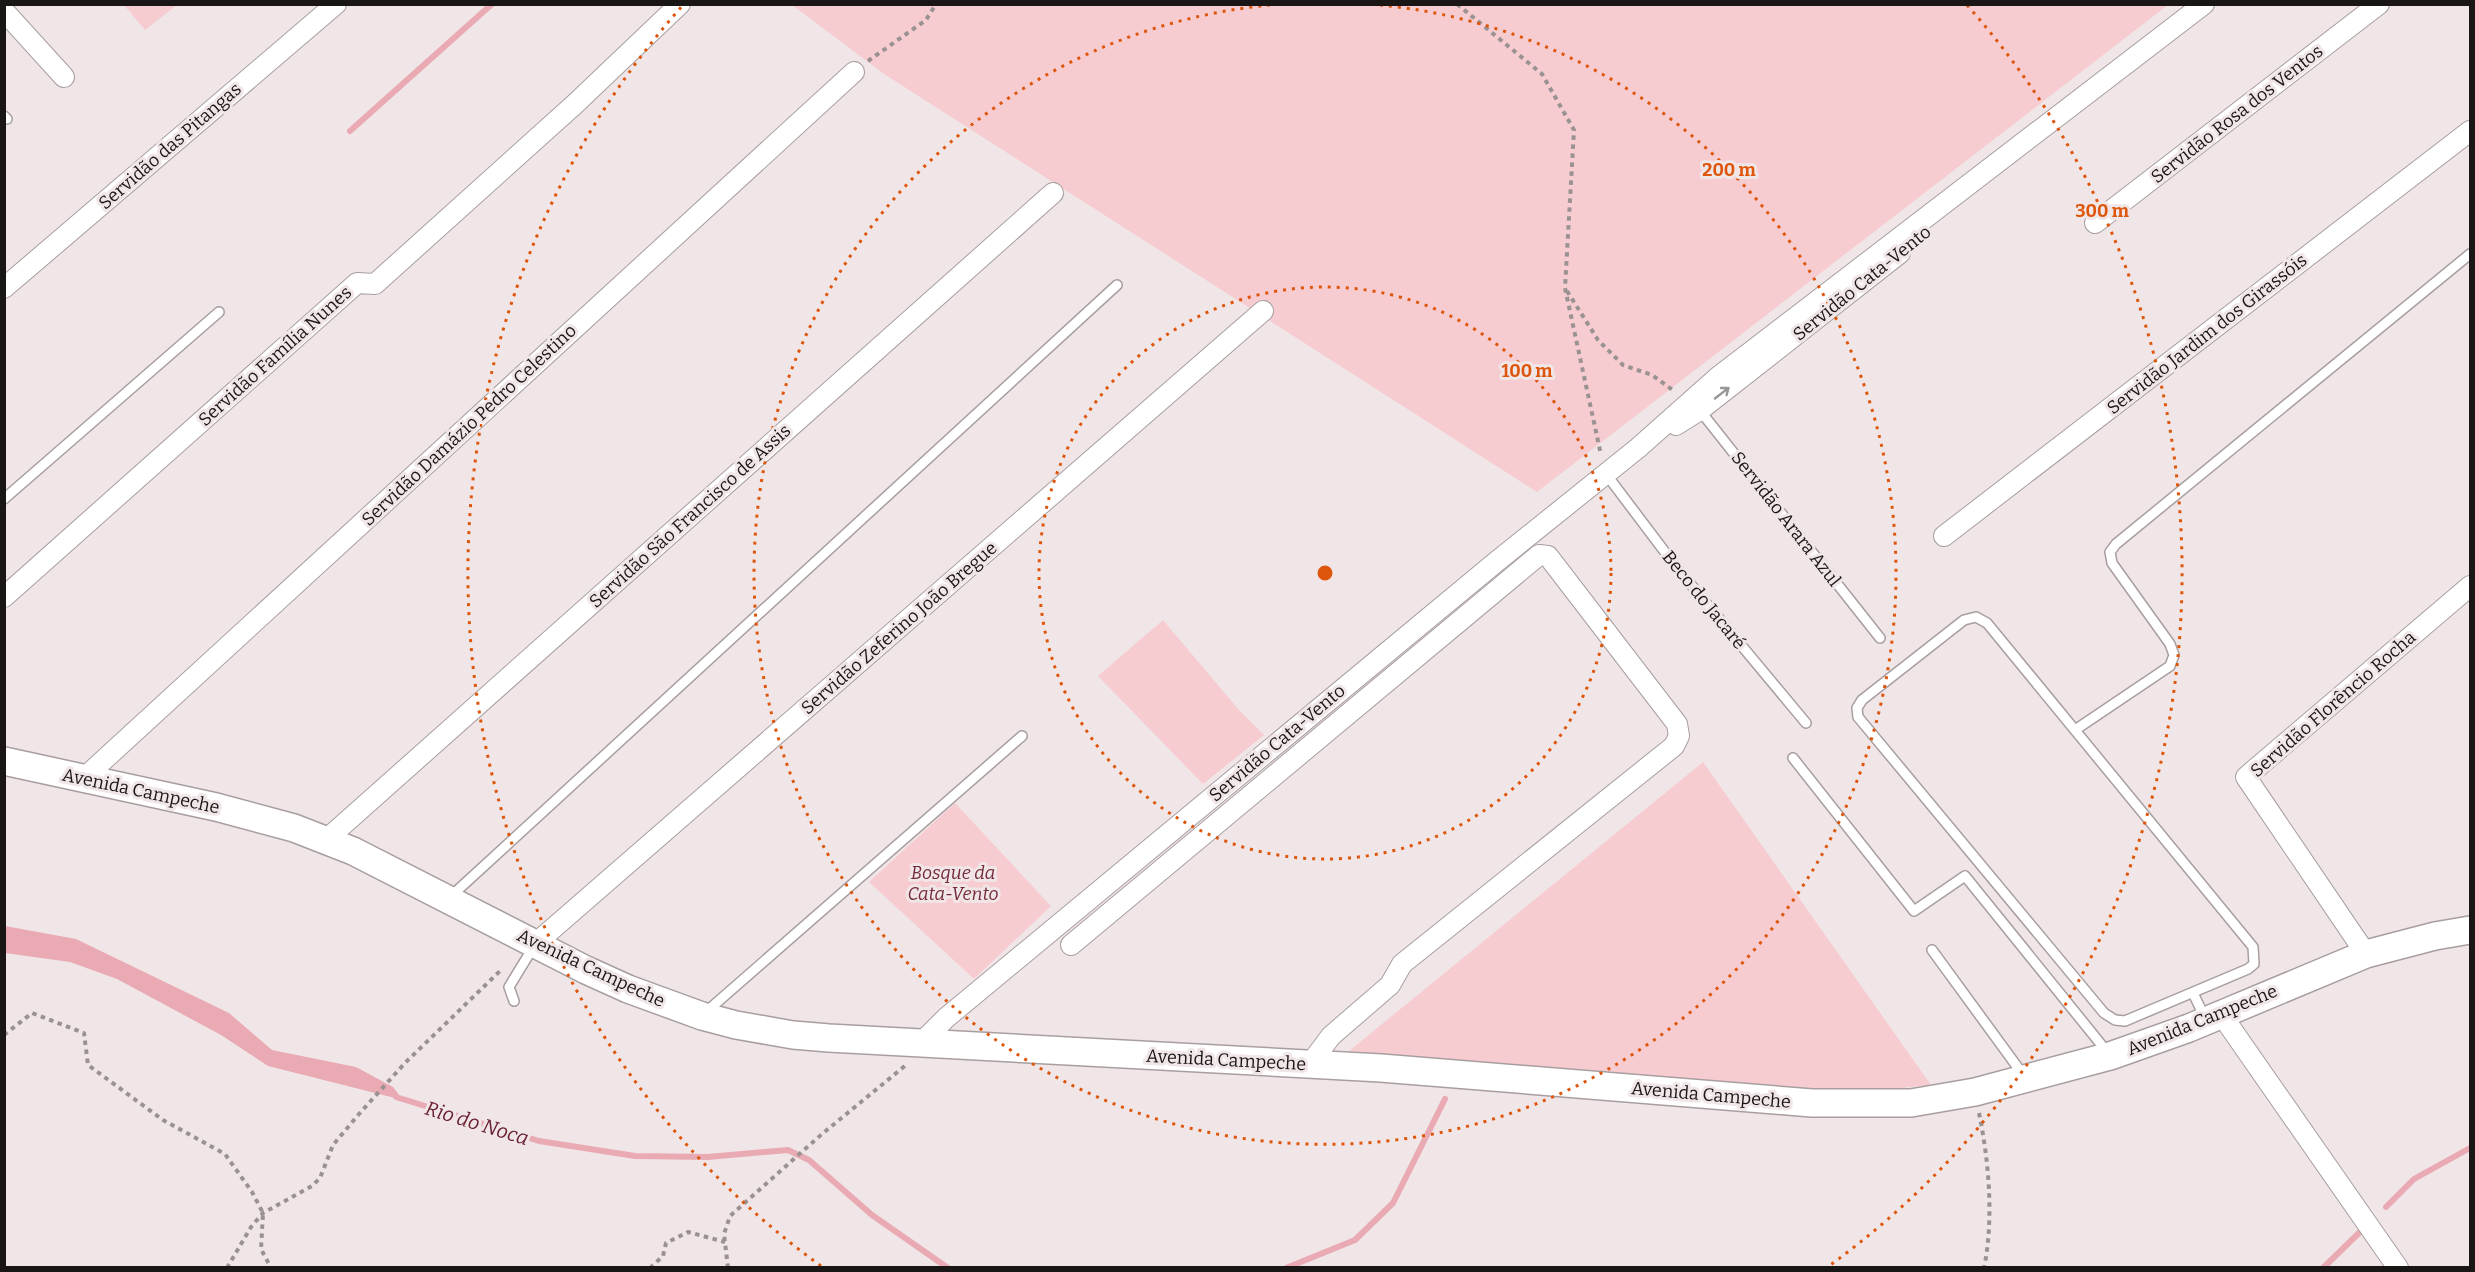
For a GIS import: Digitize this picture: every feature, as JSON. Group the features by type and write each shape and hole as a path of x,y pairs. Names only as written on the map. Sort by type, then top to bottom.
{"main road":[{"name":"Avenida Campeche","path":"4,761 256,817 327,839 628,989 702,1016 793,1035 1481,1075 1812,1103 1911,1103 2027,1080 2110,1056 2213,1017 2366,954 2414,941 2470,930"}],"street":[{"name":"Servidão das Pitangas","path":"4,288 336,4"},
{"name":"Servidão Família Nunes","path":"4,597 357,284 375,284 590,90 680,4"},
{"name":"Servidão Cata-Vento","path":"921,1043 946,1018 1638,448 2029,147 2074,102 2204,4"},
{"name":"Servidão Rosa dos Ventos","path":"2095,223 2379,4"},
{"path":"4,11 64,77"},
{"name":"Servidão Damázio Pedro Celestino","path":"83,779 854,72"},
{"name":"Servidão Jardim dos Girassóis","path":"1944,536 2470,131"},
{"name":"Servidão São Francisco de Assis","path":"327,839 1053,192"},
{"name":"Servidão Zeferino João Bregue","path":"535,944 1263,311"},
{"path":"1071,945 1539,555 1548,556 1556,563 1677,724 1679,736 1674,746 1402,964 1390,985 1330,1036 1310,1064"},
{"name":"Servidão Florêncio Rocha","path":"2366,954 2246,777 2470,586"},
{"path":"1372,665 1386,683"},
{"path":"2213,1017 2398,1268"}],"lane":[{"path":"2074,730 2170,666 2174,655 2170,644 2112,563 2110,552 2116,544 2470,254"},
{"path":"447,899 1117,285"},
{"path":"4,499 219,312"},
{"name":"Servidão Arara Azul","path":"1696,405 1880,638"},
{"name":"Beco do Jacaré","path":"1606,474 1677,568 1806,723"},
{"path":"1976,617 1987,623 2253,947 2254,964 2248,969 2193,993 2125,1021 2115,1020 2104,1013 1858,717 1857,708 1862,700 1964,620 1976,617"},
{"path":"702,1016 1022,736"},
{"path":"1793,758 1914,911 1965,876 2110,1056"},
{"path":"514,1001 509,987 535,944"},
{"path":"1932,950 2027,1080"},
{"path":"2193,993 2213,1017"}],"path":[{"path":"854,72 926,20 936,4"},
{"path":"1457,4 1542,74 1574,130 1565,288 1606,474"},
{"path":"1565,288 1598,340 1623,365 1652,375 1696,405"},
{"path":"227,1268 251,1227 263,1213 312,1186 320,1178 333,1145 359,1114 405,1063 505,966"},
{"path":"4,1035 32,1013 84,1033 88,1065 163,1120 225,1154 252,1192 263,1213 261,1250 271,1268"},
{"path":"728,1268 724,1234 730,1216 822,1134 909,1063 921,1043"},
{"path":"1975,1092 1984,1138 1990,1227 1984,1268"},
{"path":"650,1268 663,1256 666,1243 688,1232 725,1242"}],"green space":[{"path":"124,5 177,5 145,30"},
{"path":"792,5 2168,5 1537,492 884,74"},
{"path":"1163,620 1239,710 1264,735 1203,784 1098,676"},
{"path":"1703,762 1931,1085 1846,1093 1349,1051"},
{"name":"Bosque da Cata-Vento","path":"955,803 1051,906 974,979 869,882"}],"shaded area":[{"path":"5,926 76,939 229,1013 272,1050 356,1067 393,1087 403,1100 268,1066 221,1035 117,979 70,962 5,953"}],"waterway":[{"path":"350,131 492,4"},
{"name":"Rio do Noca","path":"396,1097 539,1141 635,1156 708,1157 788,1150 809,1160 872,1215 948,1268"},
{"path":"1286,1268 1355,1240 1393,1203 1445,1099"},
{"name":"Rio do Noca","path":"2386,1207 2414,1179 2470,1148"},
{"name":"Rio do Noca","path":"2323,1268 2363,1229"}]}
